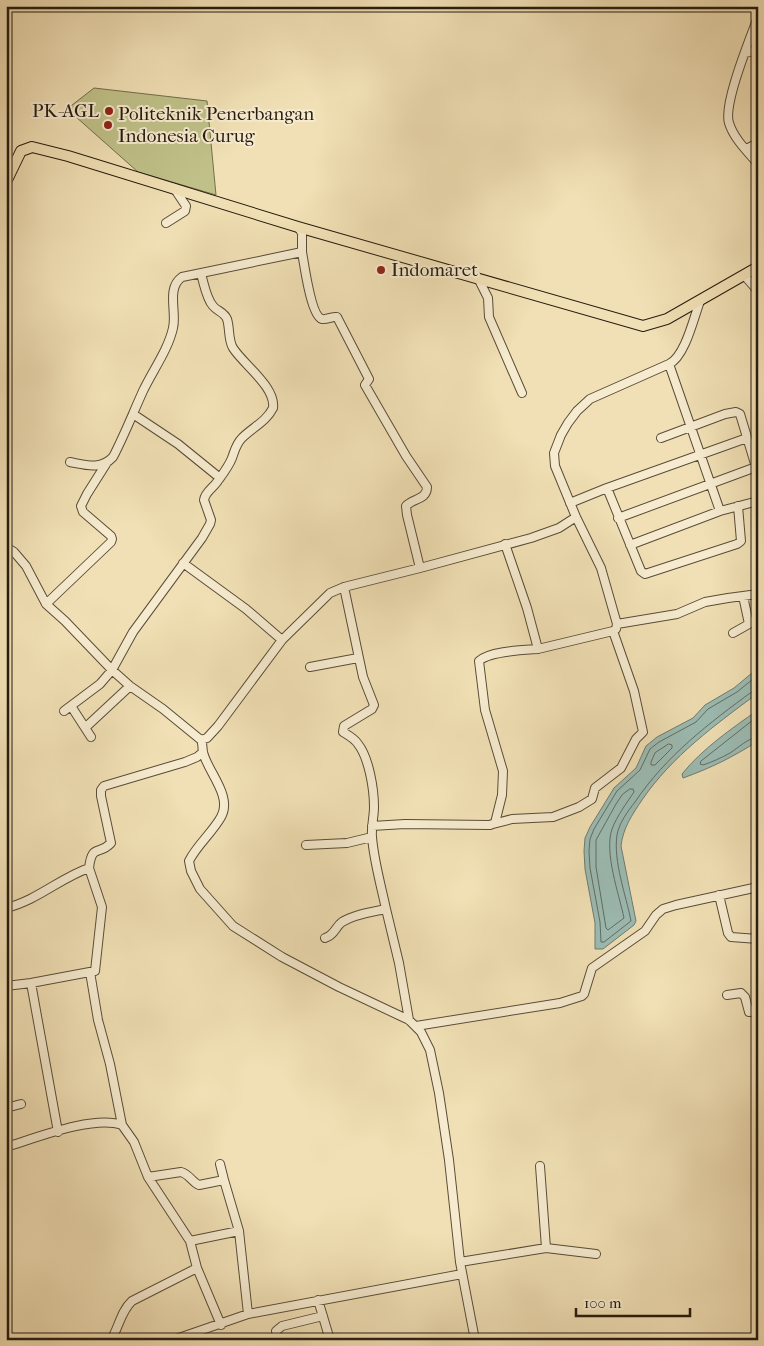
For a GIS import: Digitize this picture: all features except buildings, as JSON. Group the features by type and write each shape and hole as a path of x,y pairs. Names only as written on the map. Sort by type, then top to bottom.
{"main road":[{"path":"6,182 21,151 32,147 68,156 298,227 643,326 663,321 758,267"}],"street":[{"path":"758,17 745,53 727,116 733,132 758,164"},
{"path":"745,53 758,50"},
{"path":"746,149 758,143"},
{"path":"166,223 186,210 186,206 174,188"},
{"path":"298,227 302,233 302,252 307,285 316,313 319,318 323,319 337,317 369,379 365,385 427,488 424,496 408,503 406,506 420,568"},
{"path":"46,604 111,542 111,536 84,512 81,506 112,457 170,337 174,326 174,286 177,280 182,277 302,252"},
{"path":"91,737 86,727 68,708 100,684 112,670 133,632 202,538 210,524 210,515 204,504 204,498 232,459 238,442 261,424 274,405 271,395 258,375 232,346 225,316 211,304 200,274"},
{"path":"744,275 758,291"},
{"path":"479,280 488,298 489,316 522,393"},
{"path":"372,826 493,824 512,819 553,817 572,810 592,799 595,788 621,768 636,739 643,732 601,568 570,503 555,466 554,458 561,435 568,423 590,399 669,364 678,357 700,301"},
{"path":"669,364 720,511"},
{"path":"618,518 709,483 757,469 740,414 736,412 661,438"},
{"path":"133,414 178,444 220,478"},
{"path":"570,503 747,438"},
{"path":"70,462 86,465 106,464"},
{"path":"607,488 641,571 647,574 737,544 741,540 742,533 738,506"},
{"path":"630,545 720,511 758,501"},
{"path":"201,740 207,738 218,726 282,640 330,593 344,586 532,538 559,528 576,517"},
{"path":"505,544 527,608 538,649"},
{"path":"6,547 14,552 26,566 46,604 112,670 201,740 203,752 225,803 222,816 193,854 190,861 191,871 200,889 233,926 259,943 339,987 409,1020 416,1026 430,1050 439,1093 449,1160 460,1262 475,1340"},
{"path":"183,563 246,609 282,640"},
{"path":"344,586 358,658 374,705 372,709 344,726 343,729 358,744 370,773 373,786 372,837 409,1020"},
{"path":"493,824 495,823 502,795 503,771 485,710 479,661 482,658 538,649 615,628 677,614 705,602 758,594"},
{"path":"733,633 749,624 743,596"},
{"path":"310,667 358,658"},
{"path":"86,727 130,686"},
{"path":"6,986 95,971 102,907 89,868 90,857 93,853 111,843 101,790 104,786 185,762 203,752"},
{"path":"306,845 347,843 372,837"},
{"path":"6,908 38,896 78,872 89,868"},
{"path":"416,1026 560,1002 582,996 592,968 645,931 656,915 663,909 758,887"},
{"path":"719,895 728,933 731,937 758,939"},
{"path":"326,938 334,934 342,922 353,917 386,909"},
{"path":"90,972 98,1020 110,1064 122,1125 134,1142 148,1177 190,1241 198,1268 221,1325"},
{"path":"32,983 58,1132"},
{"path":"727,995 741,993 749,1012 758,1011"},
{"path":"7,1106 21,1104"},
{"path":"6,1147 89,1123 105,1121 122,1125"},
{"path":"220,1164 239,1231 248,1314"},
{"path":"540,1166 546,1248"},
{"path":"148,1177 184,1173 199,1185 224,1180"},
{"path":"190,1241 239,1231"},
{"path":"460,1262 546,1248 596,1254"},
{"path":"111,1340 126,1308 132,1300 198,1268"},
{"path":"173,1340 221,1325 248,1314 462,1274"},
{"path":"318,1300 330,1340"},
{"path":"278,1340 276,1331 282,1326 323,1316"}],"green space":[{"name":"Politeknik Penerbangan Indonesia Curug","path":"94,88 207,101 216,195 138,172 67,109"}],"water":[{"path":"758,668 758,693 710,729 681,755 654,784 631,816 621,846 636,921 634,925 603,949 595,949 595,923 585,869 584,851 585,838 590,827 614,788 636,768 646,746 657,737 693,718 705,705 734,688"},
{"path":"758,710 758,741 722,762 683,778 682,774 708,748"}],"place":[{"name":"PK-AGL","path":"109,111"},
{"name":"Politeknik Penerbangan Indonesia Curug","path":"108,125"},
{"name":"Indomaret","path":"381,270"}]}
